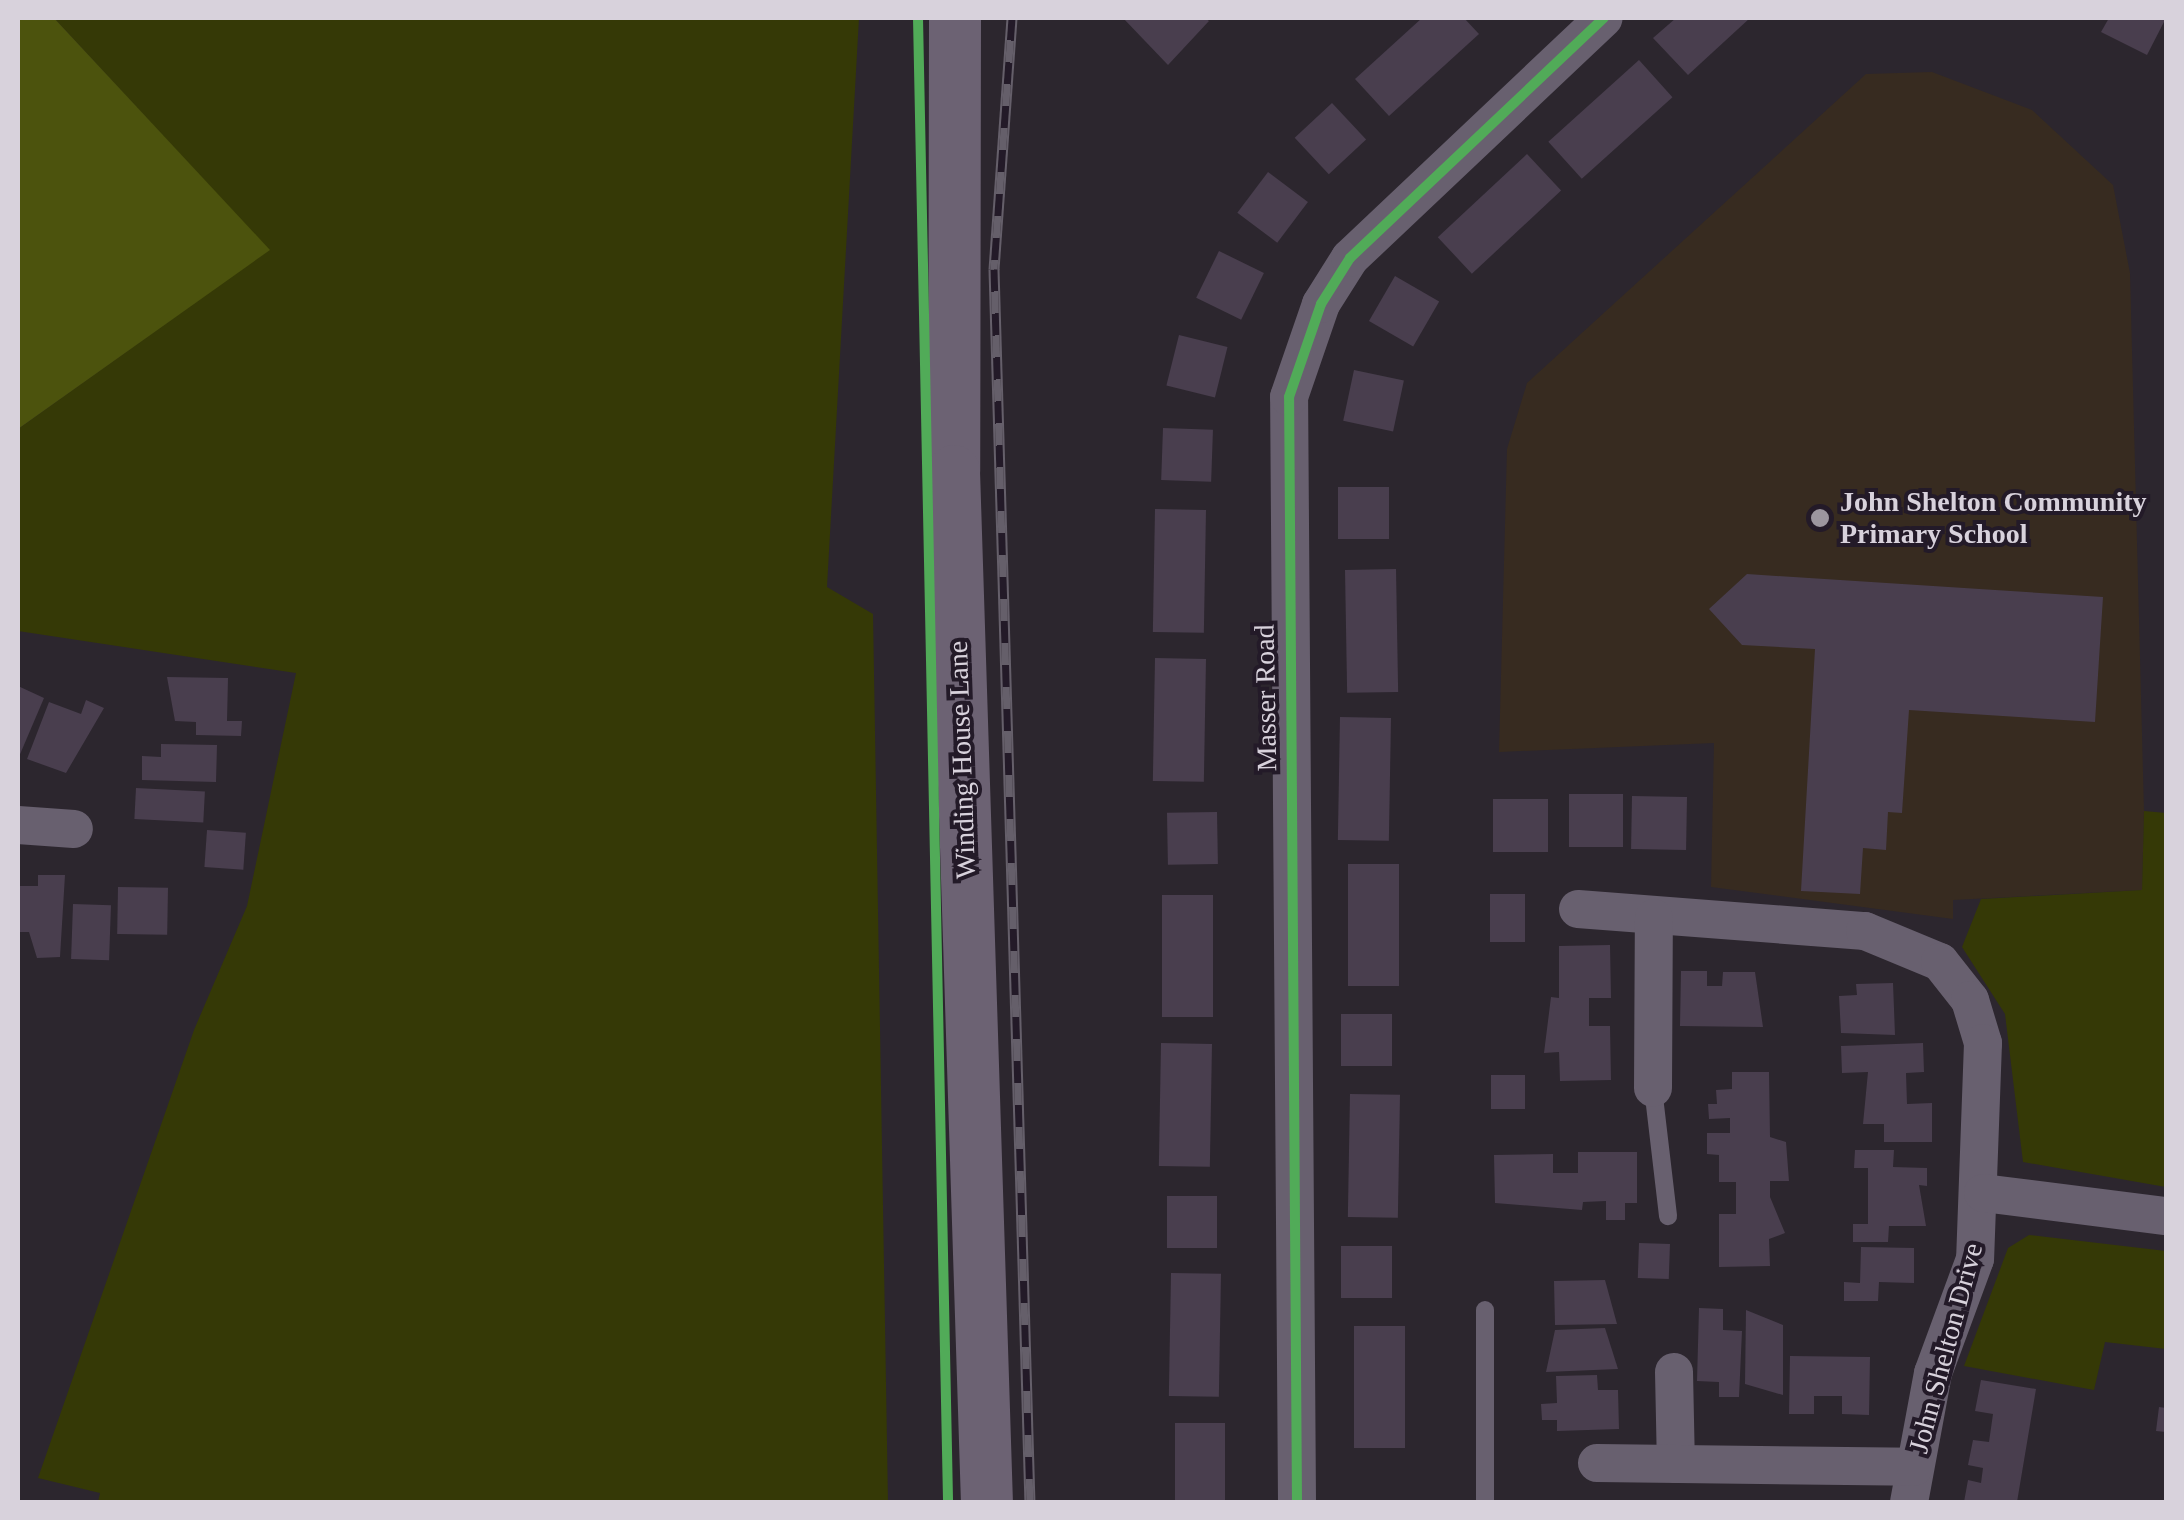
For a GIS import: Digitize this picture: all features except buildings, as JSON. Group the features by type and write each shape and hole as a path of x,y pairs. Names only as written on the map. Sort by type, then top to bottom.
{"street":[{"name":"Winding House Lane","path":"955,18 954,471 987,1502"},
{"name":"Masser Road","path":"1297,1502 1289,397 1321,304 1350,258 1604,18"},
{"path":"18,824 74,829"},
{"name":"John Shelton Drive","path":"1578,909 1654,918 1866,931 1940,962 1970,1000 1984,1043 1983,1193 1975,1259 1933,1374 1911,1484"},
{"path":"1653,1088 1654,918"},
{"path":"1983,1193 2166,1216"},
{"path":"1674,1372 1676,1464"},
{"path":"1597,1463 1676,1464 1911,1484"}],"lane":[{"path":"1653,1088 1668,1216"},
{"path":"1486,1310 1486,1502"}],"shaded area":[{"name":"John Shelton Community Primary School","path":"1932,72 2032,110 2113,185 2130,273 2144,811 2142,890 1953,900 1953,919 1711,887 1714,743 1499,752 1507,449 1527,383 1866,74"}],"green space":[{"path":"18,18 54,18 270,250 18,429"},
{"path":"54,18 859,18 827,587 873,614 888,1502 98,1502 100,1493 38,1478 194,1030 247,906 296,673 18,631 18,429 269,250"},
{"path":"2144,811 2166,813 2166,1187 2023,1162 2005,1014 1962,947 1981,899 2142,890"},
{"path":"2029,1235 2166,1251 2166,1349 2105,1342 2094,1390 1964,1366 2008,1248"}],"railway":[{"path":"1012,18 994,269 1030,1502"}],"cycle path":[{"path":"918,18 948,1502"},
{"path":"1297,1502 1289,397 1321,304 1350,258 1604,18"}],"place":[{"name":"John Shelton Community Primary School","path":"1820,518"}]}
